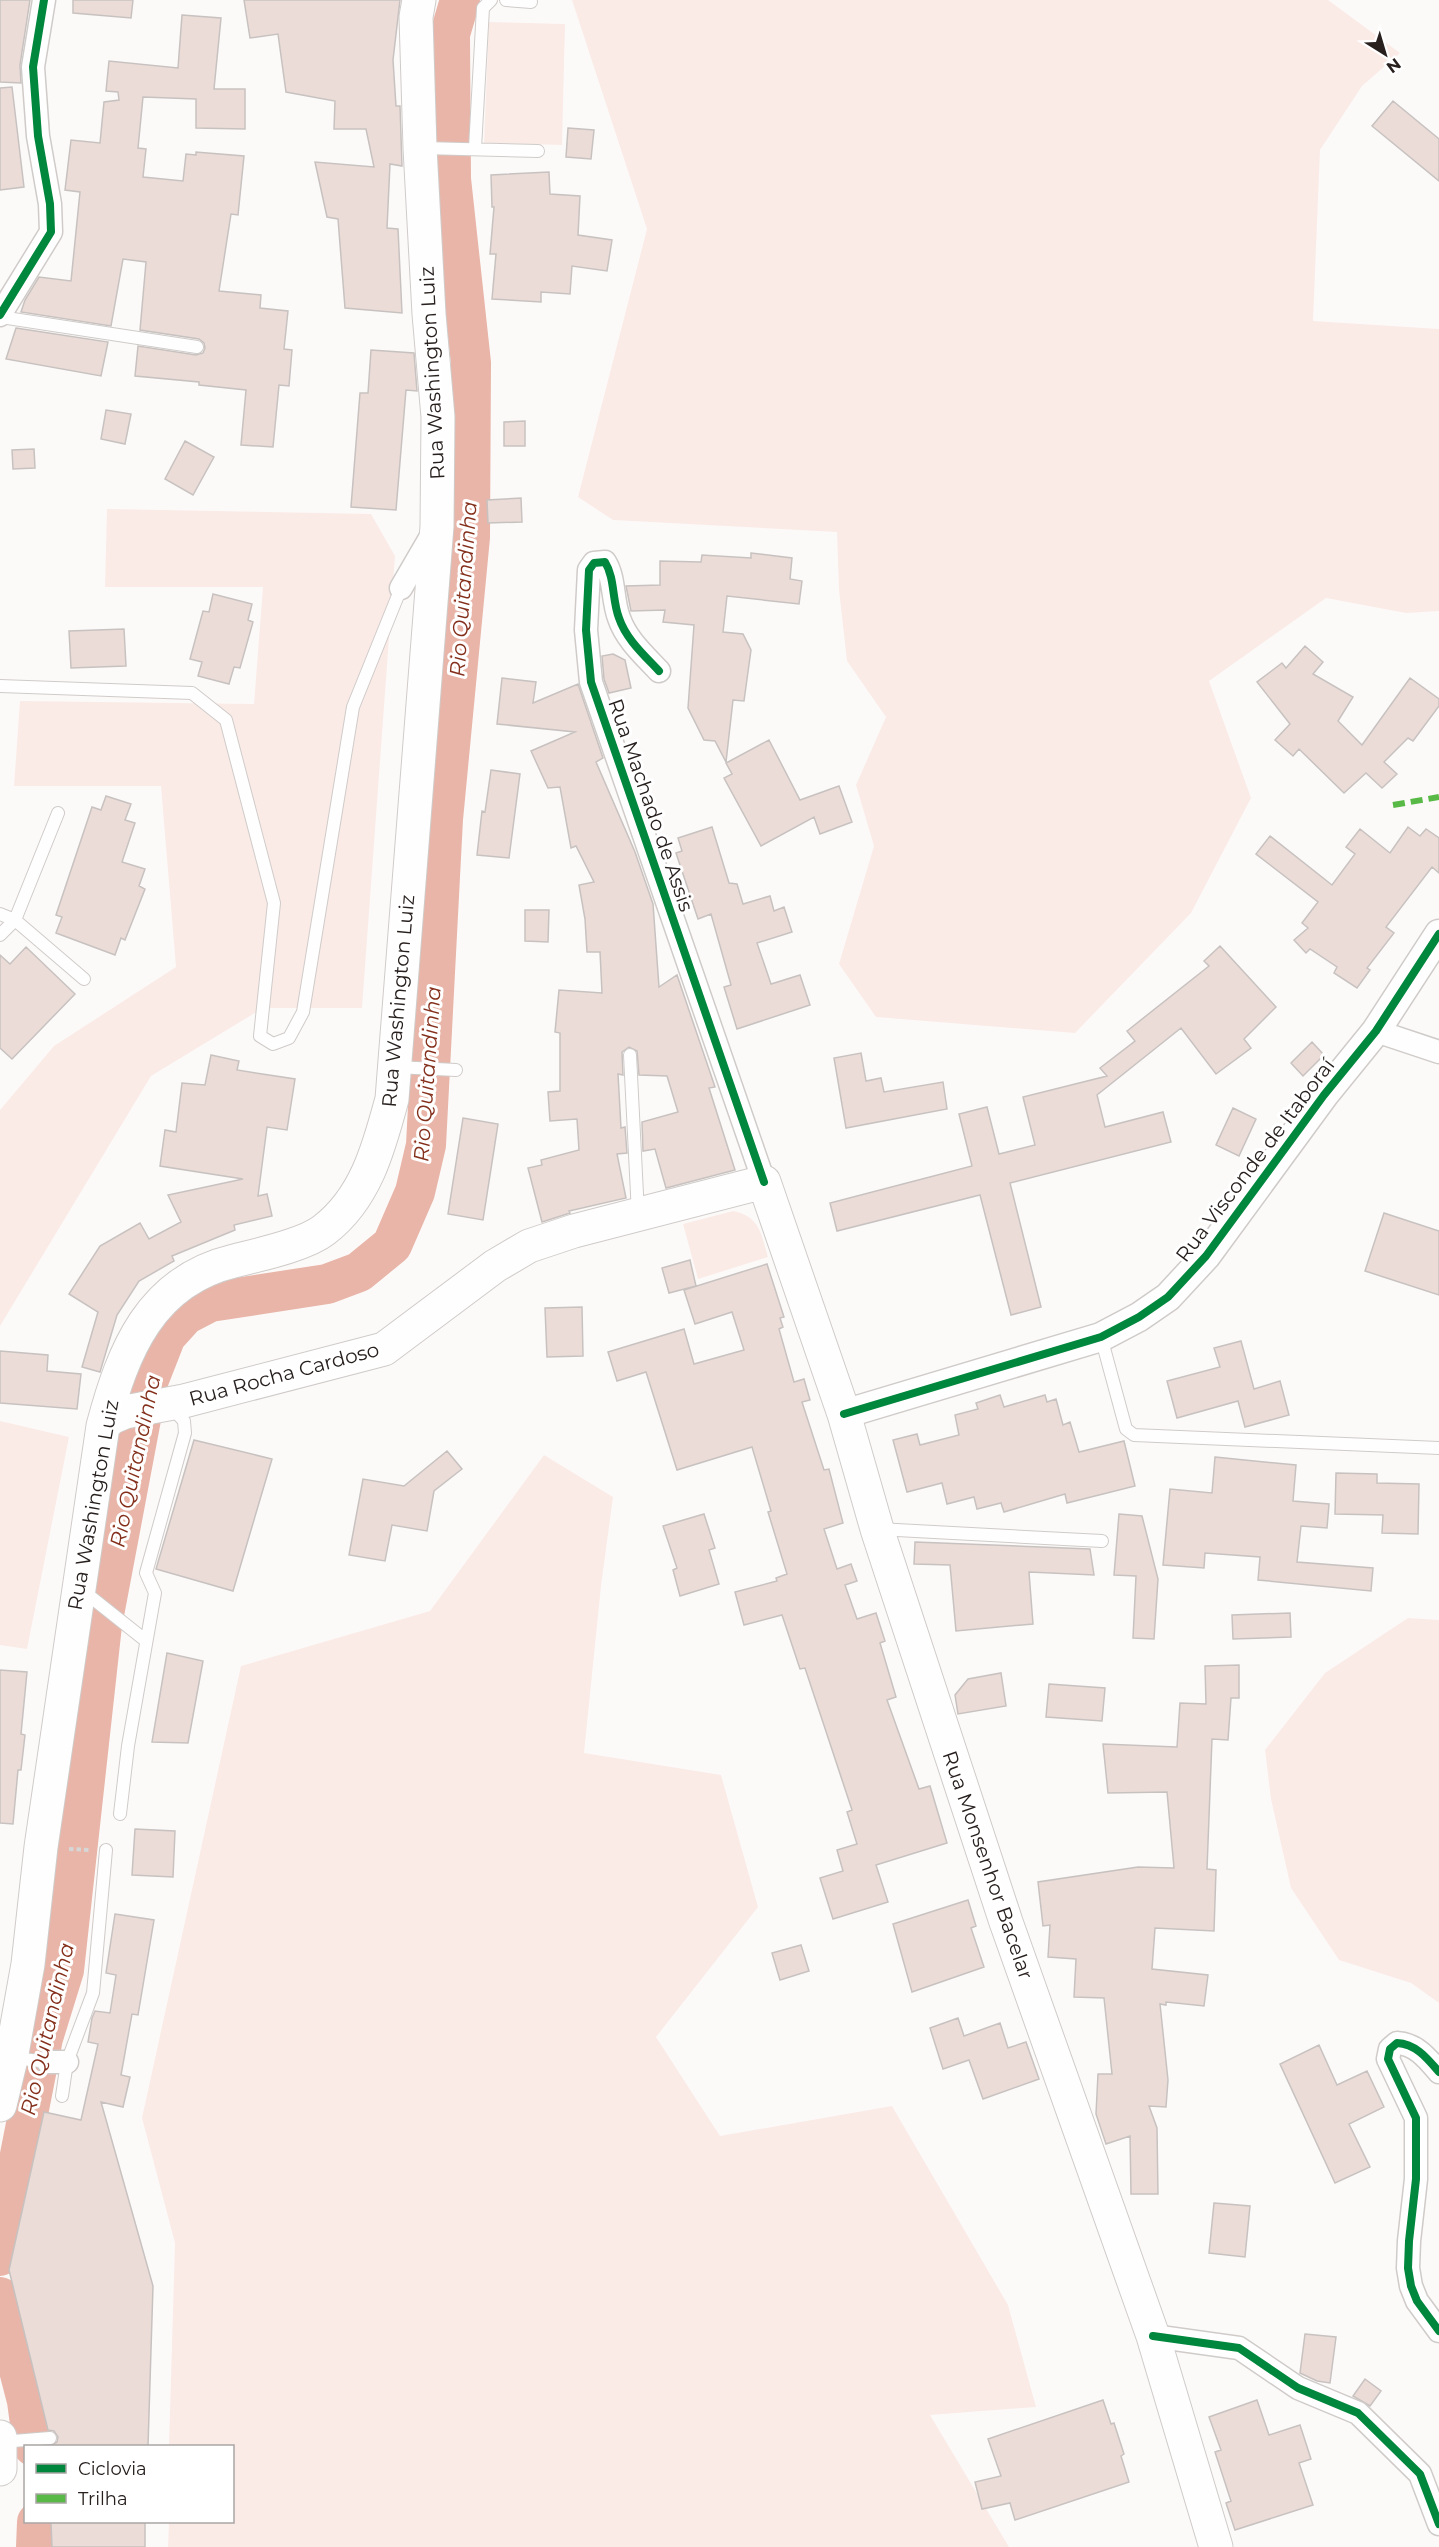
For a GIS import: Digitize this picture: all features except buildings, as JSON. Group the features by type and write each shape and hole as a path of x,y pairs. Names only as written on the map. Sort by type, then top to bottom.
{"main road":[{"name":"Rua Washington Luiz","path":"0,2105 17,2059 41,1847 79,1587 123,1359 161,1299 184,1281 221,1264 278,1250 323,1231 352,1201 377,1156 392,1099 437,526 438,417 429,314 420,148 416,17 419,0"},
{"name":"Rua Rocha Cardoso","path":"114,1409 169,1405 384,1349 495,1266 529,1246 573,1231 764,1182"},
{"name":"Rua Monsenhor Bacelar","path":"764,1182 844,1414 877,1529 1006,1922 1153,2336 1216,2547"}],"street":[{"path":"0,316 51,232 50,204 38,136 33,67 44,0"},
{"path":"400,588 437,526"},
{"name":"Rua Machado de Assis","path":"658,671 628,638 614,599 609,569 605,562 594,563 588,570 586,630 591,682 764,1182"},
{"name":"Rua Visconde de Itaboraí","path":"844,1414 1101,1337 1139,1317 1168,1297 1206,1256 1323,1095 1376,1031 1439,933"},
{"path":"1376,1031 1439,1052"},
{"path":"1439,2072 1420,2052 1407,2043 1397,2043 1390,2049 1388,2059 1416,2118 1416,2179 1408,2259 1411,2286 1417,2301 1439,2331"},
{"path":"1153,2336 1239,2348 1298,2388 1358,2413 1419,2474 1439,2524"}],"lane":[{"path":"475,148 483,8 490,0"},
{"path":"506,0 531,2"},
{"path":"420,148 538,151"},
{"path":"0,316 197,346"},
{"path":"0,686 192,693 226,720 274,903 260,1036 273,1044 289,1038 303,1012 353,707 400,588"},
{"path":"0,935 15,920 58,813"},
{"path":"0,914 15,920 84,979"},
{"path":"630,1055 638,1215"},
{"path":"394,1067 456,1070"},
{"path":"1101,1337 1126,1429 1134,1435 1439,1448"},
{"path":"120,1814 145,1640 155,1593 146,1573 185,1433 184,1421 169,1405"},
{"path":"877,1529 1102,1541"},
{"path":"79,1587 145,1640"},
{"path":"62,2096 57,2062 93,1993 106,1850"},
{"path":"17,2059 57,2062"},
{"path":"1,2448 50,2438"}],"path":[{"path":"41,1847 106,1850"}],"shaded area":[{"path":"572,0 1328,0 1400,53 1362,86 1320,150 1313,321 1439,329 1439,611 1406,613 1326,598 1209,681 1251,798 1191,913 1075,1033 876,1017 839,964 874,846 856,785 886,717 847,661 839,590 837,532 613,520 578,497 647,229"},
{"path":"489,22 565,24 562,145 484,143"},
{"path":"107,509 371,514 395,556 362,1008 263,1008 151,1076 0,1326 0,1110 54,1046 176,967 161,786 14,786 20,701 254,704 263,587 105,587"},
{"path":"733,1211 749,1217 758,1227 768,1257 698,1279 683,1224"},
{"path":"0,1421 69,1437 27,1649 0,1645"},
{"path":"544,1455 613,1497 601,1586 584,1753 721,1775 758,1907 656,2037 720,2136 892,2106 1008,2305 1036,2407 930,2415 1009,2547 168,2547 169,2523 234,2523 234,2445 169,2445 175,2243 142,2118 241,1666 430,1611"},
{"path":"1408,1618 1439,1620 1439,2003 1411,1983 1339,1960 1291,1888 1271,1799 1265,1750 1325,1673"}],"waterway":[{"name":"Rio Quitandinha","path":"0,2256 43,2038 64,1970 102,1625 148,1382 166,1336 185,1315 210,1302 327,1284 359,1272 392,1245 415,1192 426,1145 443,819 470,537 471,363 451,179 450,34 460,0"},
{"name":"Rio Quitandinha","path":"0,2297 27,2401 33,2445"},
{"name":"Rio Quitandinha","path":"36,2547 37,2523"}],"marked path":[{"path":"1393,805 1439,797"}],"cycle path":[{"path":"0,315 51,232 50,204 38,136 33,67 44,0"},
{"path":"659,671 636,646 622,626 605,562 594,563 589,570 586,630 591,682 764,1182"},
{"path":"844,1414 1101,1337 1139,1317 1168,1297 1206,1256 1324,1095 1376,1031 1439,934"},
{"path":"1439,2072 1421,2053 1410,2046 1397,2043 1390,2049 1388,2059 1416,2118 1416,2179 1408,2268 1411,2286 1417,2301 1439,2331"},
{"path":"1153,2336 1239,2348 1298,2388 1358,2413 1420,2474 1439,2524"}]}
